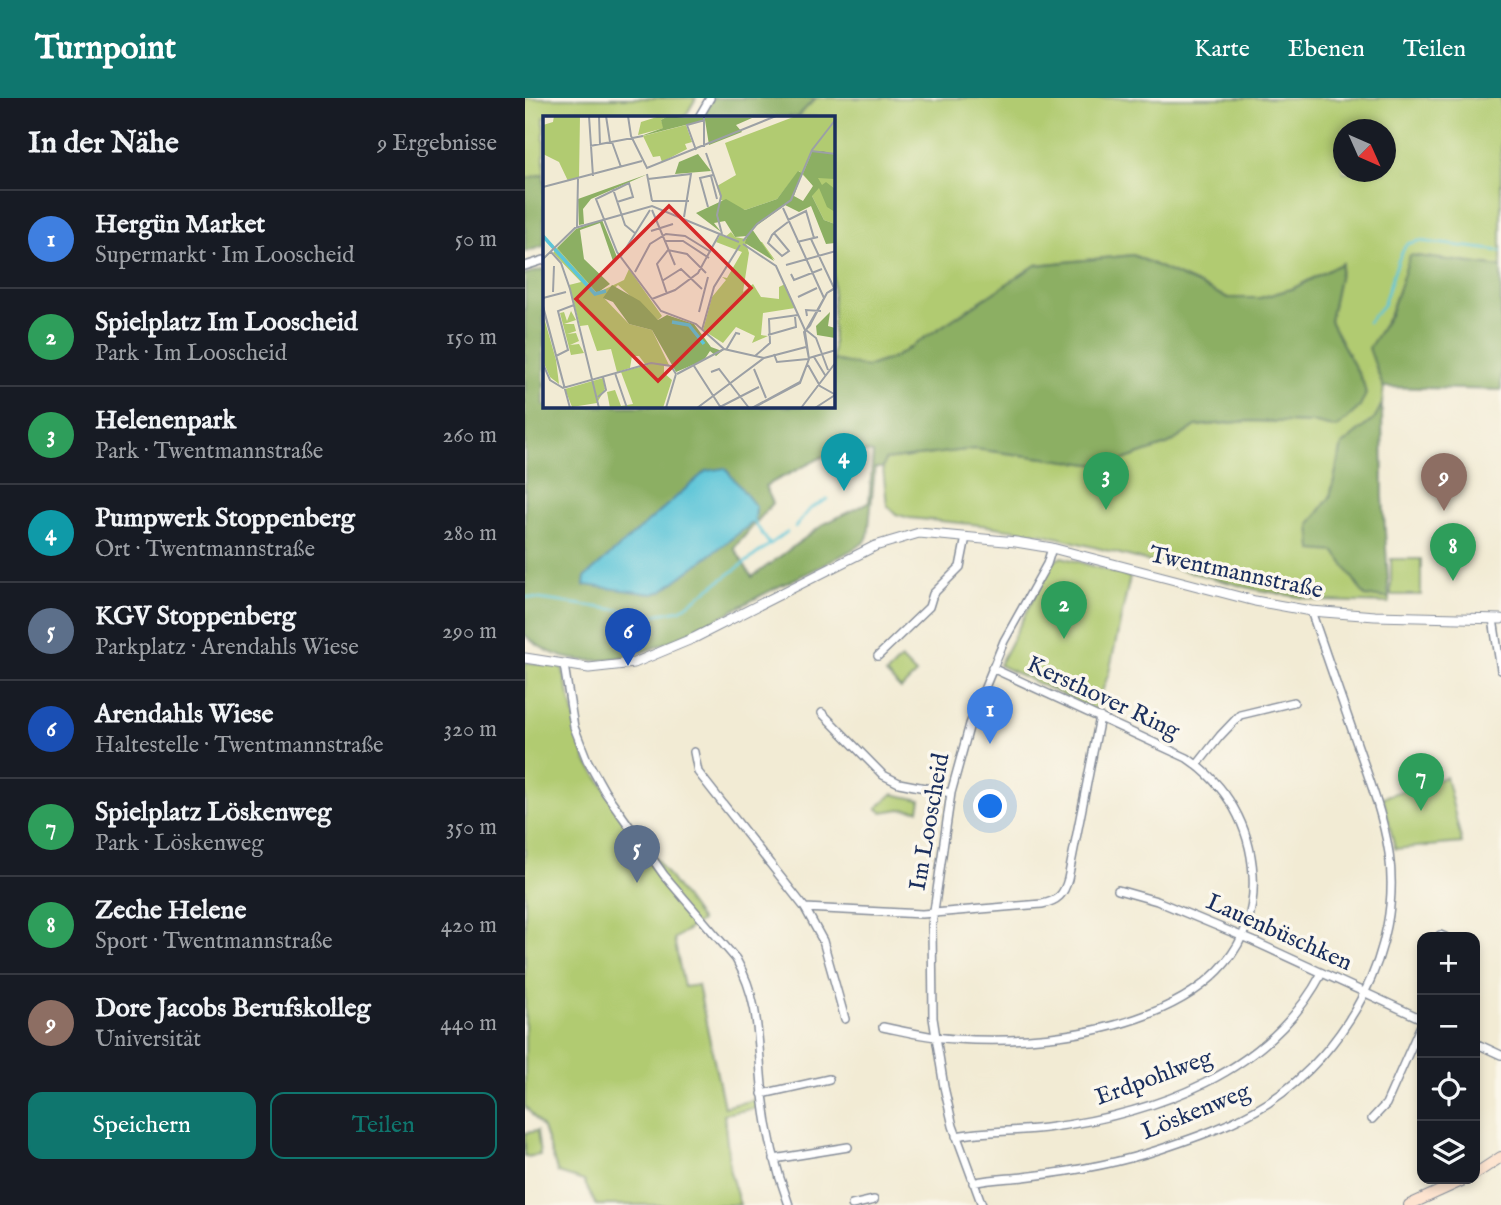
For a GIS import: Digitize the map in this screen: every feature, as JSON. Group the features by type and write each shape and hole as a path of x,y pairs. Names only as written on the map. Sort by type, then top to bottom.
{"main road":[{"path":"1480,1171 1501,1157"},
{"path":"1409,1205 1455,1184"}],"street":[{"path":"700,116 710,98"},
{"path":"525,266 543,260"},
{"name":"Twentmannstraße","path":"525,658 589,668 634,663 659,654 888,541 919,533 1052,548 1255,601 1311,611 1375,616 1497,619"},
{"path":"878,656 929,607 933,594 960,567 966,537"},
{"name":"Im Looscheid","path":"982,1205 956,1136 935,1038 931,977 934,912 951,793 970,724 1012,625 1047,564 1052,548"},
{"name":"Löskenweg","path":"973,1183 1055,1173 1132,1158 1202,1135 1246,1116 1284,1092 1313,1066 1341,1033 1365,992 1387,922 1390,886 1388,852 1377,801 1311,611"},
{"path":"1497,619 1501,670"},
{"path":"564,665 574,727 587,760 605,792 664,876 736,959 752,992 762,1094 774,1159 789,1205"},
{"name":"Kersthover Ring","path":"935,1038 1028,1039 1083,1032 1168,1007 1199,988 1223,964 1242,937 1254,881 1247,836 1231,801 1197,765 1168,748 992,668"},
{"name":"Kersthover Ring","path":"1197,765 1240,716 1294,702"},
{"path":"822,713 883,775 899,783 951,793"},
{"path":"805,908 922,914 1042,904 1060,897 1068,879 1100,717"},
{"path":"694,752 698,772 805,908 823,941 845,1018"},
{"name":"Lauenbüschken","path":"1118,890 1157,901 1242,937 1417,1018"},
{"name":"Erdpohlweg","path":"956,1136 1041,1129 1094,1120 1162,1101 1213,1080 1250,1058 1283,1029 1308,998 1322,972"},
{"path":"883,1027 935,1038"},
{"path":"1372,1119 1383,1110 1417,1033"},
{"path":"1480,1045 1501,1055"},
{"path":"762,1094 829,1079"},
{"path":"774,1159 848,1147"},
{"path":"852,1205 874,1200"}],"green space":[{"path":"525,98 696,98 686,116 543,116 543,174 525,179"},
{"path":"713,98 816,98 798,116 702,116"},
{"path":"816,98 1501,98 1501,267 1410,256 1389,316 1370,347 1384,386 1382,404 1375,418 1342,445 1330,497 1310,524 1343,561 1365,596 1389,598 1389,603 1321,601 1254,589 1044,534 909,518 896,514 887,505 884,460 974,449 1106,466 1169,444 1196,426 1249,421 1316,423 1337,428 1366,394 1363,382 1330,321 1342,264 1294,288 1260,298 1228,298 1133,255 1036,265 895,357 866,367 835,360 835,116 798,116"},
{"path":"543,174 543,246 525,252 525,179"},
{"path":"1133,255 1228,298 1260,298 1294,288 1342,263 1330,321 1363,382 1366,394 1360,407 1337,428 1316,423 1249,421 1196,426 1169,444 1106,466 974,449 885,460 883,468 875,468 868,536 865,542 705,625 643,652 611,659 580,660 551,653 525,635 525,274 543,269 543,408 835,408 835,360 866,367 895,357 1036,265","holes":["836,450 873,453 869,502 824,524 752,577 734,548 773,503 765,486","706,471 585,585 586,577"]},
{"path":"1410,255 1501,267 1501,390 1383,387 1369,348 1390,315"},
{"path":"1382,404 1383,497 1389,598 1365,596 1335,552 1312,550 1310,524 1330,497 1342,445 1375,418"},
{"path":"1062,557 1130,577 1109,673 1095,710 999,665 1053,561"},
{"path":"1391,559 1421,559 1421,595 1391,595"},
{"path":"901,659 916,674 901,689 886,674"},
{"path":"525,662 562,667 586,761 701,921 674,939 684,987 698,985 724,1107 762,1098 763,1107 724,1114 730,1172 740,1205 596,1205 584,1181 558,1173 543,1128 525,1106"},
{"path":"1446,777 1462,843 1395,849 1383,797"},
{"path":"892,794 921,800 919,810 882,812 877,808"},
{"path":"537,1131 540,1155 525,1157 525,1133"}],"water":[{"path":"725,468 756,507 755,521 662,591 653,594 584,585 585,577 706,471"}],"waterway":[{"path":"1368,322 1383,305 1406,244 1419,241 1501,251"},
{"path":"795,527 811,508 828,499"},
{"path":"752,519 770,545"},
{"path":"525,597 654,615 680,610 787,532"}],"place":[{"name":"Pumpwerk Stoppenberg","path":"844,491"},
{"name":"Helenenpark","path":"1106,510"},
{"name":"Dore Jacobs Berufskolleg","path":"1444,511"},
{"name":"Zeche Helene","path":"1453,581"},
{"name":"Spielplatz Im Looscheid","path":"1064,639"},
{"name":"Arendahls Wiese","path":"628,666"},
{"name":"Hergün Market","path":"990,744"},
{"name":"Spielplatz Löskenweg","path":"1421,811"},
{"name":"KGV Stoppenberg","path":"637,883"}]}
